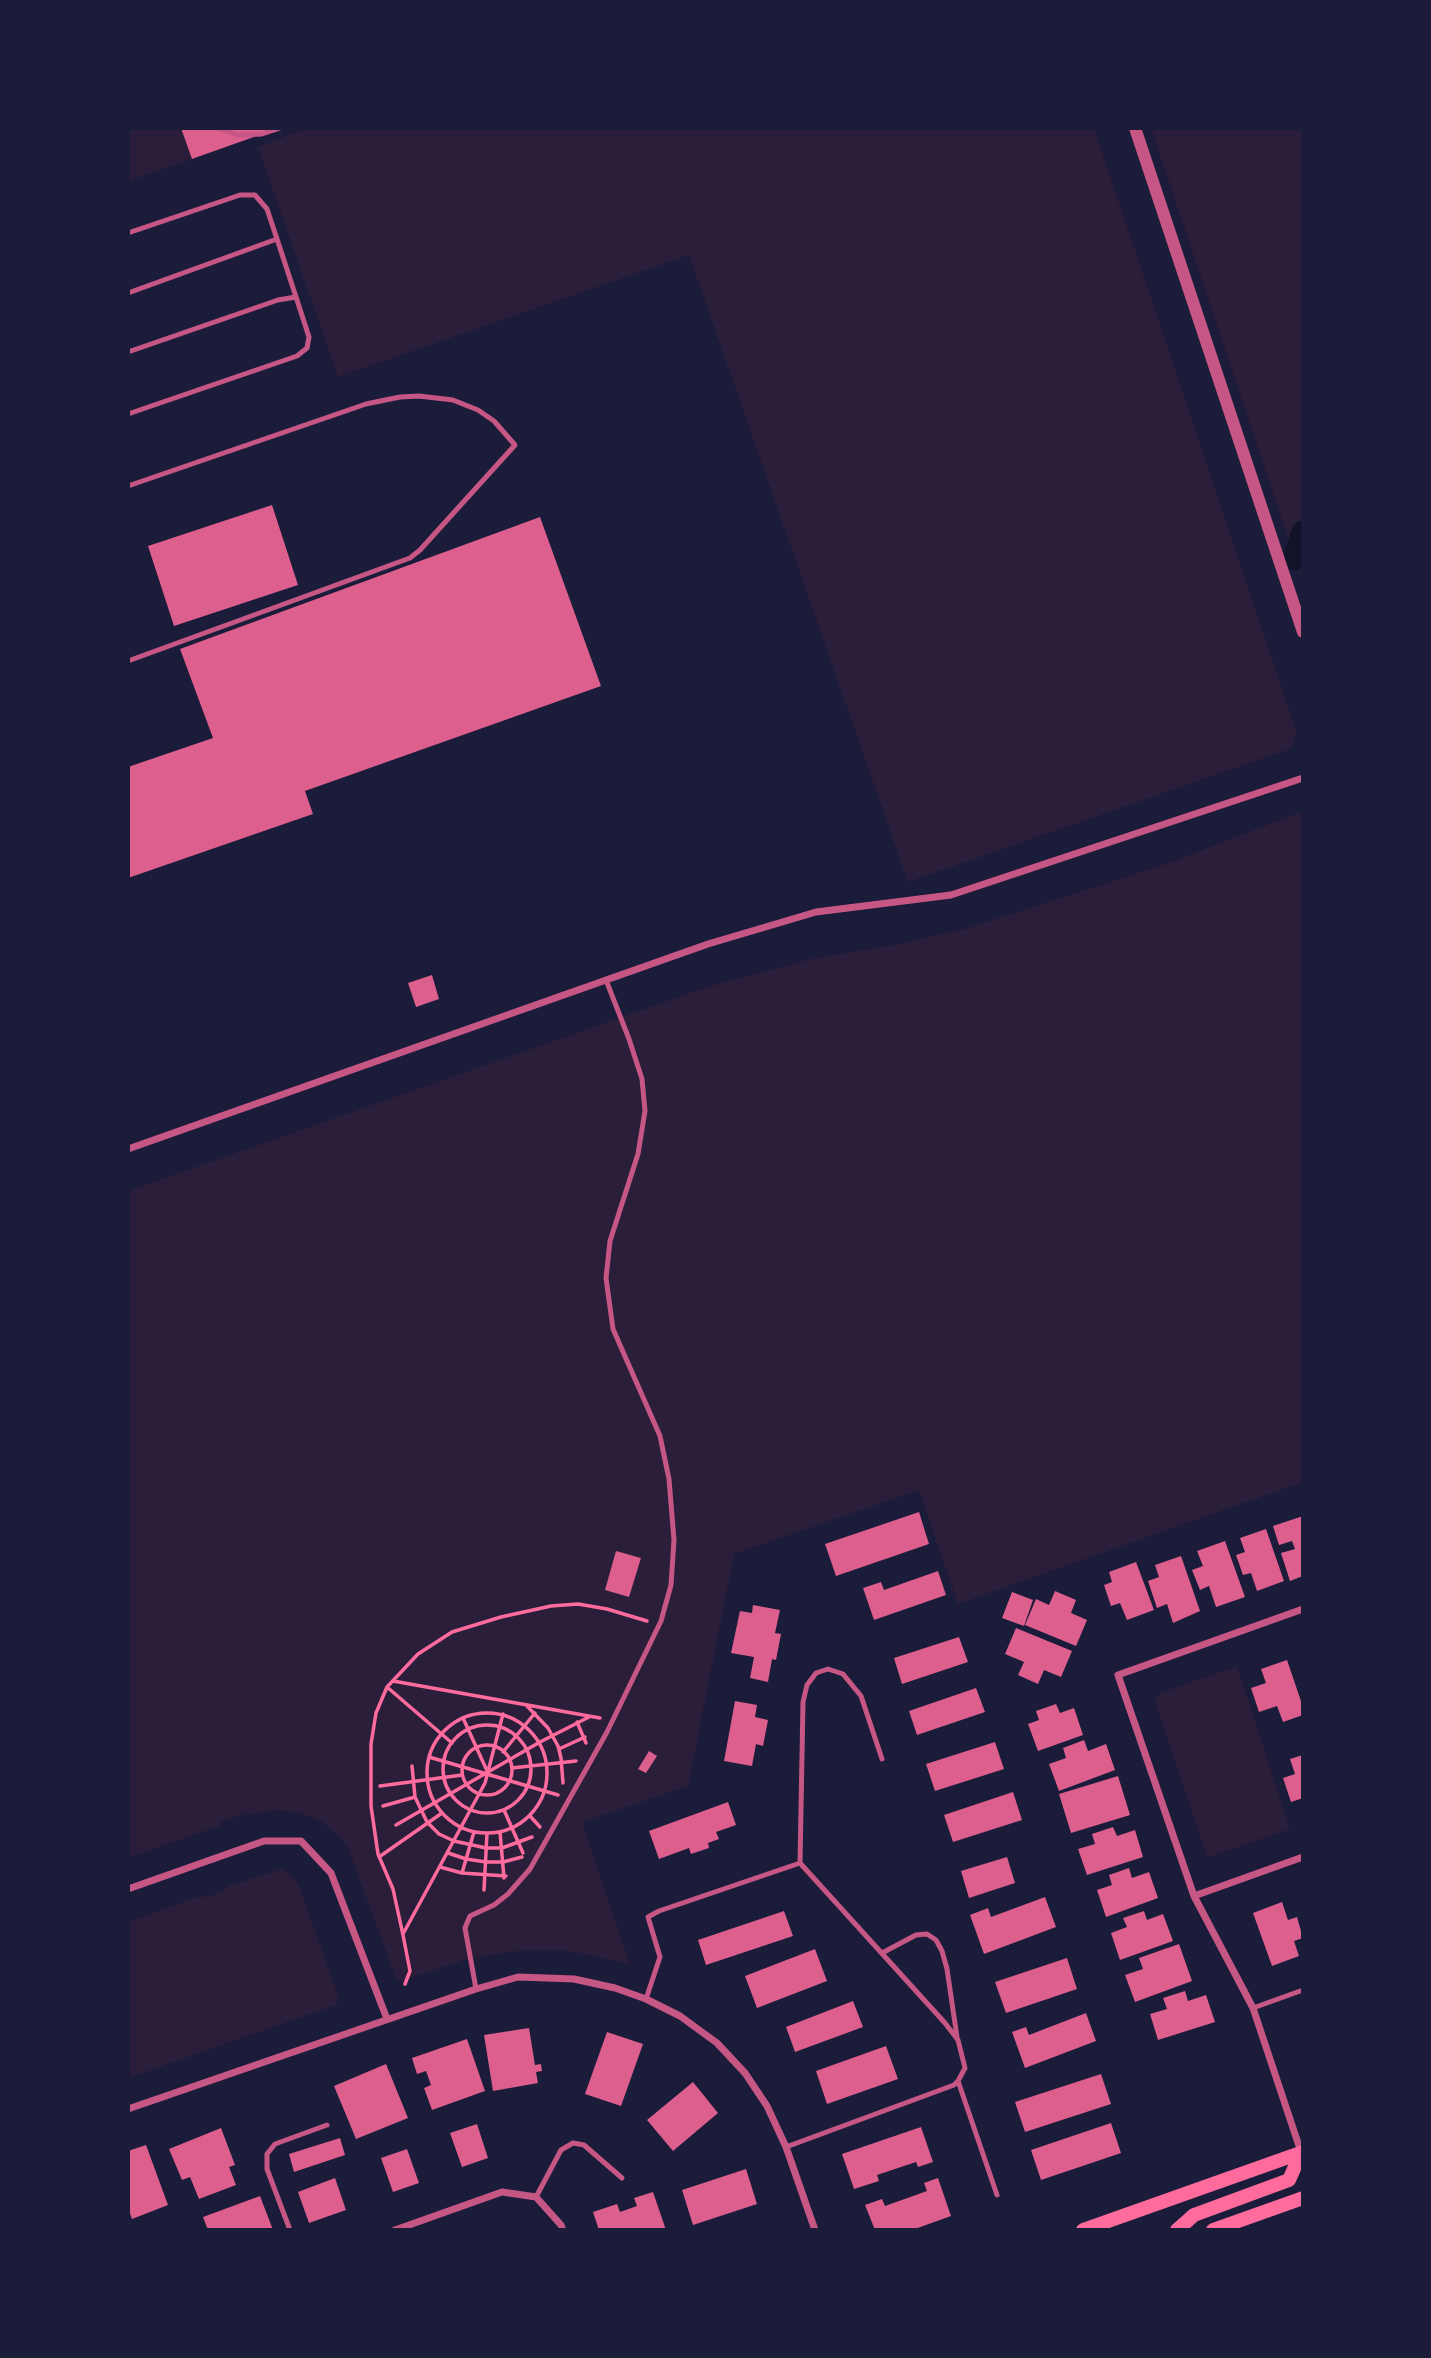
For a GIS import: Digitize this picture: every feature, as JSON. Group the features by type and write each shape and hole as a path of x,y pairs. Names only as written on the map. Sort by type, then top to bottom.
{"main road":[{"path":"1083,2230 1302,2153"},
{"path":"1177,2230 1194,2215 1289,2180 1302,2153"},
{"path":"1213,2230 1303,2198"}],"street":[{"path":"1135,128 1303,632"},
{"path":"128,1149 708,944 816,912 951,895 1303,778"},
{"path":"1302,2153 1253,2008 1194,1896 1118,1675 1303,1609"},
{"path":"128,1889 264,1840 301,1841 331,1873 387,2019"},
{"path":"1194,1896 1303,1857"},
{"path":"128,2109 476,1989 517,1978 574,1979 614,1987 646,1999 680,2016 717,2043 745,2073 760,2095 786,2147 815,2230"},
{"path":"395,2230 502,2192 536,2197 563,2230"}],"lane":[{"path":"218,128 238,135 262,134 280,128"},
{"path":"128,233 240,195 255,195 267,209 309,337 307,348 297,356 128,414"},
{"path":"128,293 277,239"},
{"path":"128,352 278,299 296,298"},
{"path":"128,486 366,404 400,397 453,400 478,410 494,421 515,446 410,558 128,661"},
{"path":"476,1989 465,1928 471,1916 506,1896 530,1869 613,1720 659,1625 671,1585 674,1541 669,1479 660,1436 613,1329 606,1278 610,1241 638,1154 645,1111 642,1079 606,980"},
{"path":"882,1759 861,1696 843,1674 828,1670 816,1674 807,1685 803,1702 800,1863 958,2040"},
{"path":"646,1999 660,1957 648,1917 800,1863"},
{"path":"786,2147 954,2085 965,2068 947,1969 936,1940 927,1934 916,1935 881,1953"},
{"path":"1253,2008 1303,1990"},
{"path":"958,2081 997,2195"},
{"path":"290,2230 267,2169 267,2154 275,2144 327,2125"},
{"path":"536,2197 561,2150 573,2143 584,2145 622,2178"}],"path":[{"path":"405,1984 410,1971 393,1889 379,1857 371,1806 371,1744 376,1713 387,1687 418,1654 452,1632 551,1606 578,1604 607,1609 659,1625"},
{"path":"393,1681 613,1720"},
{"path":"387,1687 452,1743"},
{"path":"527,1706 536,1713 559,1749 562,1763 561,1796"},
{"path":"490,1712 503,1714 524,1726 540,1742 547,1765 545,1791 532,1814 513,1827 487,1833 461,1827 442,1812 435,1802 428,1780 429,1757 441,1734 463,1717 490,1712"},
{"path":"503,1752 536,1713"},
{"path":"403,1936 488,1773 503,1714"},
{"path":"397,1825 552,1735 591,1716"},
{"path":"463,1717 488,1773"},
{"path":"577,1722 587,1747 583,1760"},
{"path":"482,1725 497,1726 511,1731 527,1750 531,1766 528,1787 523,1796 504,1810 484,1814 470,1810 450,1794 443,1778 443,1761 447,1749 456,1737 468,1729 482,1725"},
{"path":"559,1749 584,1737"},
{"path":"495,1746 510,1760 510,1781 502,1791 478,1794 467,1784 462,1767 465,1759 476,1748 495,1746"},
{"path":"429,1757 570,1799"},
{"path":"512,1768 592,1759"},
{"path":"412,1766 415,1797 427,1822 439,1835 470,1845 502,1848 519,1844 543,1831"},
{"path":"380,1786 463,1775"},
{"path":"383,1806 415,1797"},
{"path":"447,1853 485,1862 503,1862 524,1857 504,1810"},
{"path":"379,1857 442,1812"},
{"path":"462,1873 474,1832"},
{"path":"500,1832 506,1896"},
{"path":"484,1890 487,1833"},
{"path":"440,1867 485,1876 515,1875"}],"shaded area":[{"path":"128,128 181,128 192,159 128,181"},
{"path":"307,128 1094,128 1297,733 1290,749 908,882 689,255 338,377 258,147"},
{"path":"1151,128 1303,128 1303,583"},
{"path":"1303,811 1303,1482 958,1604 919,1490 734,1554 688,1786 582,1822 630,1964 570,1951 516,1951 467,1959 402,1981 396,1978 348,1848 322,1822 300,1813 275,1810 250,1815 248,1812 221,1822 222,1825 128,1858 128,1191 707,987 811,959 899,944 968,928 1169,863"},
{"path":"1237,1666 1290,1829 1210,1857 1207,1856 1155,1702 1160,1693"},
{"path":"281,1869 288,1872 298,1883 339,1998 336,2005 128,2078 128,1922 203,1895 205,1898 226,1890 226,1887"}],"building":[{"path":"181,128 279,128 192,159"},
{"path":"272,505 298,585 174,626 148,546"},
{"path":"540,517 601,686 305,791 313,814 128,878 128,767 213,738 180,649"},
{"path":"432,975 439,999 416,1007 408,983"},
{"path":"919,1512 929,1544 836,1576 825,1544"},
{"path":"1303,1516 1303,1576 1290,1581 1281,1553 1295,1549 1292,1541 1279,1545 1273,1526"},
{"path":"1266,1529 1284,1581 1257,1591 1251,1573 1243,1575 1236,1555 1245,1552 1240,1538"},
{"path":"1225,1541 1245,1597 1216,1607 1209,1586 1200,1590 1192,1570 1203,1566 1197,1551"},
{"path":"616,1551 641,1558 629,1597 605,1590"},
{"path":"1181,1556 1200,1611 1173,1623 1167,1604 1157,1608 1148,1581 1159,1577 1155,1565"},
{"path":"1136,1562 1154,1610 1127,1620 1120,1603 1111,1606 1104,1585 1112,1582 1109,1572"},
{"path":"938,1571 946,1595 874,1620 863,1588 881,1582 884,1590"},
{"path":"1055,1591 1076,1600 1071,1613 1087,1620 1076,1646 1025,1625 1036,1599 1049,1605"},
{"path":"1012,1592 1033,1600 1024,1626 1002,1618"},
{"path":"753,1605 780,1610 775,1633 781,1634 776,1660 772,1659 768,1682 750,1678 754,1657 731,1653 740,1611 752,1613"},
{"path":"1016,1628 1072,1651 1061,1677 1044,1670 1038,1684 1018,1675 1024,1662 1005,1654"},
{"path":"959,1637 968,1662 902,1684 894,1658"},
{"path":"1287,1660 1303,1707 1303,1715 1283,1722 1277,1706 1259,1712 1251,1688 1266,1683 1261,1669"},
{"path":"976,1688 985,1712 917,1735 909,1711"},
{"path":"735,1701 757,1705 755,1717 768,1720 763,1746 756,1744 752,1766 724,1761"},
{"path":"1056,1704 1060,1713 1074,1708 1083,1735 1038,1751 1028,1724 1039,1720 1036,1711"},
{"path":"1084,1740 1088,1751 1106,1744 1115,1770 1059,1791 1049,1764 1066,1758 1063,1748"},
{"path":"995,1742 1004,1769 935,1791 926,1764"},
{"path":"649,1751 657,1756 646,1773 638,1769"},
{"path":"1303,1755 1303,1798 1291,1802 1283,1778 1295,1774 1290,1759"},
{"path":"1118,1776 1130,1815 1071,1833 1059,1794"},
{"path":"1013,1792 1022,1820 953,1842 944,1815"},
{"path":"728,1802 736,1825 716,1832 719,1839 708,1843 709,1848 691,1854 689,1848 659,1859 649,1831"},
{"path":"1113,1827 1117,1836 1135,1830 1143,1857 1087,1875 1078,1849 1095,1844 1092,1834"},
{"path":"1007,1857 1015,1883 969,1898 961,1871"},
{"path":"1129,1868 1132,1878 1149,1872 1158,1898 1106,1917 1097,1890 1112,1885 1109,1875"},
{"path":"1045,1897 1056,1927 984,1954 970,1915 988,1908 991,1917"},
{"path":"1282,1902 1288,1920 1297,1917 1303,1938 1294,1941 1299,1956 1272,1966 1253,1913"},
{"path":"784,1911 793,1936 706,1965 698,1940"},
{"path":"1144,1911 1147,1920 1163,1914 1173,1941 1120,1960 1111,1933 1127,1927 1123,1918"},
{"path":"1179,1944 1192,1981 1135,2002 1125,1975 1143,1969 1139,1958"},
{"path":"815,1949 827,1981 757,2008 745,1976"},
{"path":"1067,1958 1077,1989 1006,2013 995,1982"},
{"path":"1185,1991 1188,2001 1206,1995 1215,2022 1158,2040 1150,2014 1167,2009 1163,1998"},
{"path":"853,2001 863,2027 795,2052 786,2027"},
{"path":"1086,2013 1096,2041 1025,2068 1012,2032 1026,2027 1029,2035"},
{"path":"529,2028 535,2065 541,2064 542,2071 536,2072 538,2083 493,2091 484,2035"},
{"path":"607,2032 643,2044 621,2106 585,2094"},
{"path":"467,2039 485,2091 432,2110 424,2088 431,2085 426,2071 417,2074 412,2058"},
{"path":"886,2046 898,2079 827,2104 816,2071"},
{"path":"386,2064 408,2118 356,2139 334,2086"},
{"path":"1101,2074 1111,2104 1025,2132 1015,2102"},
{"path":"693,2082 718,2113 673,2151 647,2120"},
{"path":"1111,2123 1121,2153 1041,2180 1031,2150"},
{"path":"477,2124 488,2158 462,2167 450,2133"},
{"path":"921,2127 933,2162 918,2167 916,2162 877,2175 879,2181 854,2189 842,2154"},
{"path":"221,2128 235,2165 229,2167 236,2185 199,2199 190,2177 182,2180 169,2149"},
{"path":"340,2138 345,2155 294,2172 289,2154"},
{"path":"146,2145 168,2205 132,2219 128,2208 128,2151"},
{"path":"407,2149 419,2183 393,2192 381,2158"},
{"path":"746,2169 757,2204 693,2225 682,2190"},
{"path":"335,2178 346,2210 309,2223 298,2192"},
{"path":"938,2178 951,2216 912,2230 875,2230 865,2205 882,2199 885,2206 927,2191 924,2183"},
{"path":"653,2192 666,2230 599,2230 593,2212 617,2204 620,2212 637,2206 634,2198"},
{"path":"260,2196 273,2230 208,2230 203,2217"}],"waterway":[{"path":"1294,559 1303,532"}]}
